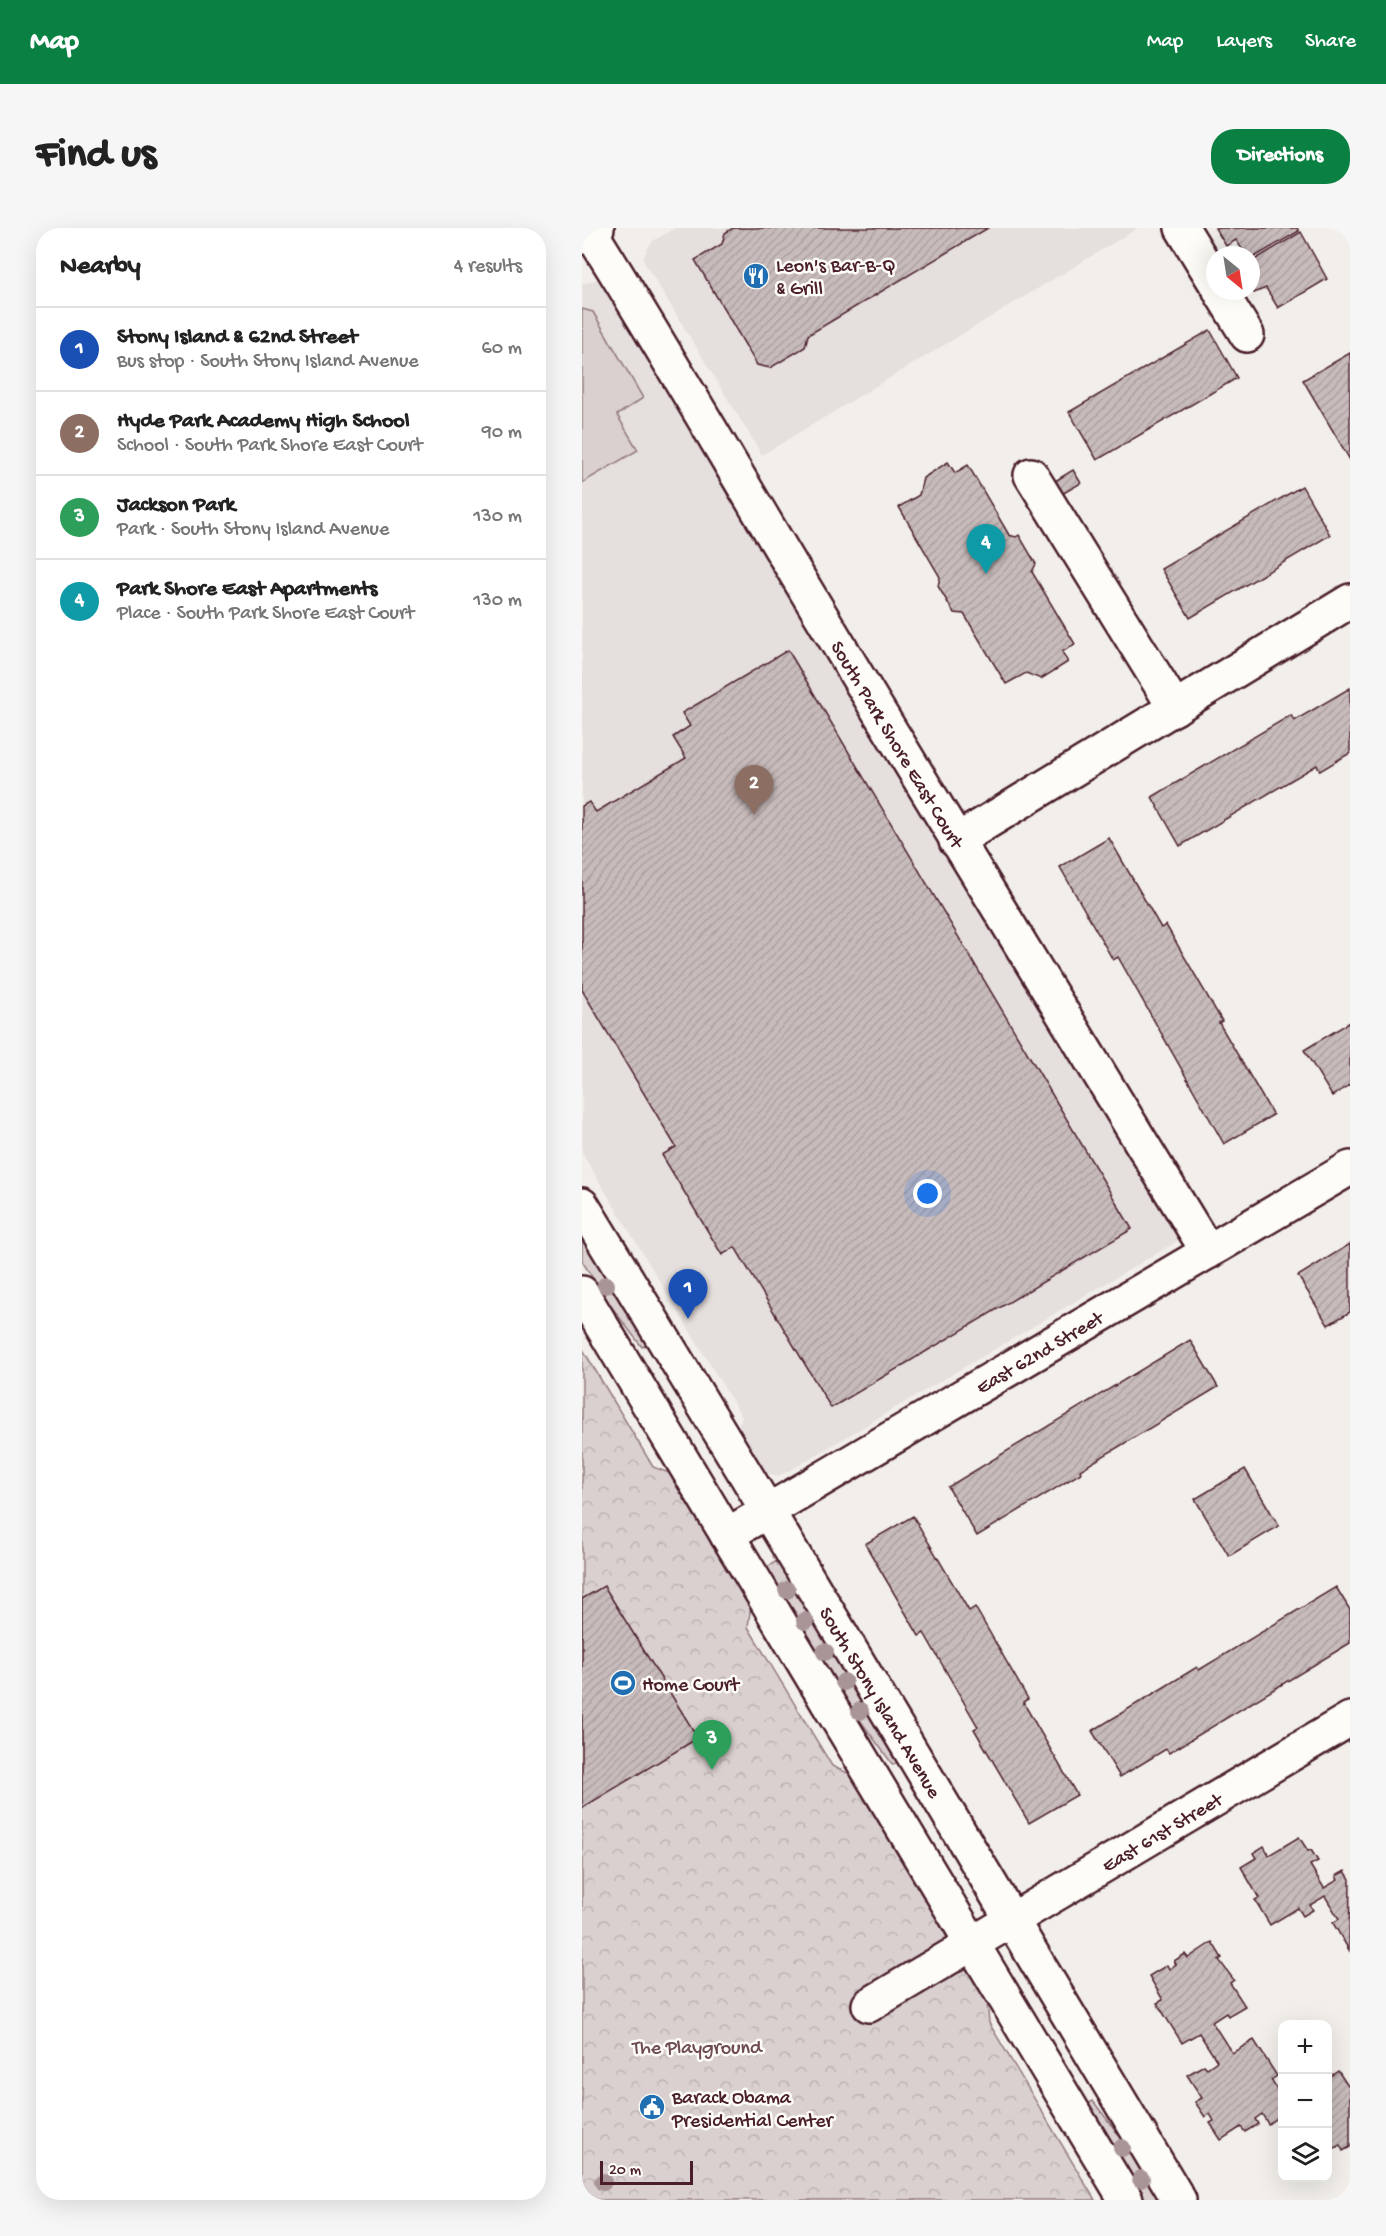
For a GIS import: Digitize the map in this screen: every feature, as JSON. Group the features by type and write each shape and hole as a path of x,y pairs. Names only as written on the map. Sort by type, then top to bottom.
{"street":[{"path":"1182,228 1206,267"},
{"name":"South Park Shore East Court","path":"590,231 685,385 956,841 1208,1252"},
{"path":"1226,300 1248,335"},
{"path":"1031,475 1175,708"},
{"path":"956,841 1350,601"},
{"name":"East 62nd Street","path":"727,1535 1350,1168"},
{"name":"South Stony Island Avenue","path":"582,1205 1179,2200"},
{"path":"582,1293 1126,2200"},
{"name":"East 61st Street","path":"869,2005 1011,1918 1350,1719"}],"shaded area":[{"path":"675,228 1138,228 762,455 643,260 653,241"},
{"path":"598,279 608,282 1181,1239 778,1476 758,1467 737,1431 742,1417 582,1153 582,284"}],"green space":[{"path":"582,309 593,312 643,398 617,415 638,450 582,483"},
{"path":"582,1235 648,1344 642,1347 607,1301 582,1261"},
{"name":"The Playground","path":"582,1348 653,1467 672,1474 751,1605 748,1627 832,1766 850,1774 987,2001 989,2023 1095,2200 582,2200"},
{"path":"777,1561 898,1762 893,1765 857,1716 765,1568"},
{"path":"1093,2101 1132,2152 1161,2200 1146,2200 1088,2104"}],"building":[{"path":"733,228 988,228 808,335 805,347 770,368 757,365 695,260 722,244 725,233"},
{"path":"1215,228 1297,228 1299,231 1260,254 1260,246 1240,246 1236,240 1226,246"},
{"path":"1301,232 1327,279 1278,308 1266,288 1260,290 1260,257"},
{"path":"1210,330 1237,378 1097,460 1069,412"},
{"path":"1350,353 1350,460 1303,380"},
{"path":"948,462 955,473 968,465 1009,535 1016,537 1019,535 1036,564 1032,572 1075,644 1062,652 1068,662 1041,679 1026,673 1006,684 964,614 954,613 938,586 940,577 899,507 919,495 923,478"},
{"path":"1073,470 1081,483 1062,494 1055,481"},
{"path":"1302,486 1330,535 1190,618 1161,569"},
{"path":"788,650 1132,1229 831,1408 735,1247 722,1255 662,1155 676,1147 582,990 582,806 589,802 596,812 686,758 673,737 690,726 682,713"},
{"path":"1350,688 1350,753 1320,771 1317,765 1180,846 1152,797 1291,715 1294,721"},
{"path":"1109,838 1161,928 1166,925 1222,1021 1219,1023 1273,1115 1224,1144 1118,957 1113,960 1060,867"},
{"path":"1350,1022 1350,1085 1332,1096 1304,1050"},
{"path":"1350,1244 1350,1312 1328,1325 1298,1276"},
{"path":"1190,1340 1218,1387 1080,1470 1081,1473 977,1536 948,1487"},
{"path":"1245,1469 1279,1526 1229,1556 1195,1499"},
{"path":"913,1516 969,1611 975,1607 1028,1699 1023,1702 1077,1795 1029,1823 974,1729 978,1727 924,1633 919,1636 865,1544"},
{"name":"Home Court","path":"604,1586 698,1738 582,1808 582,1599"},
{"path":"1336,1587 1350,1610 1350,1643 1169,1753 1166,1749 1120,1777 1092,1731 1197,1667 1199,1670"},
{"path":"1299,1837 1318,1861 1310,1865 1324,1888 1338,1880 1336,1876 1345,1871 1350,1879 1349,1950 1333,1923 1339,1919 1325,1896 1310,1905 1313,1910 1303,1916 1298,1908 1270,1925 1255,1900 1259,1898 1241,1867 1256,1858 1253,1853 1264,1846 1269,1855"},
{"path":"1212,1942 1222,1958 1219,1960 1234,1980 1230,1983 1245,2006 1228,2016 1226,2013 1212,2022 1232,2053 1254,2040 1277,2076 1271,2080 1278,2091 1278,2117 1268,2124 1262,2114 1255,2119 1258,2124 1245,2132 1241,2127 1221,2140 1210,2123 1214,2121 1210,2114 1205,2117 1195,2102 1202,2098 1187,2075 1204,2065 1207,2068 1217,2061 1199,2033 1182,2043 1157,2003 1163,2000 1149,1976 1167,1965 1169,1969 1176,1964 1174,1961 1185,1954 1188,1958"},
{"path":"1338,2071 1348,2086 1350,2085 1350,2147 1343,2151 1340,2145 1332,2150 1332,2075"}],"place":[{"name":"Leon's Bar-B-Q & Grill","path":"756,276"},
{"name":"Park Shore East Apartments","path":"986,574"},
{"name":"Hyde Park Academy High School","path":"754,815"},
{"name":"Stony Island & 62nd Street","path":"688,1319"},
{"name":"Home Court","path":"623,1683"},
{"name":"Jackson Park","path":"712,1770"},
{"name":"Barack Obama Presidential Center","path":"652,2107"}]}
